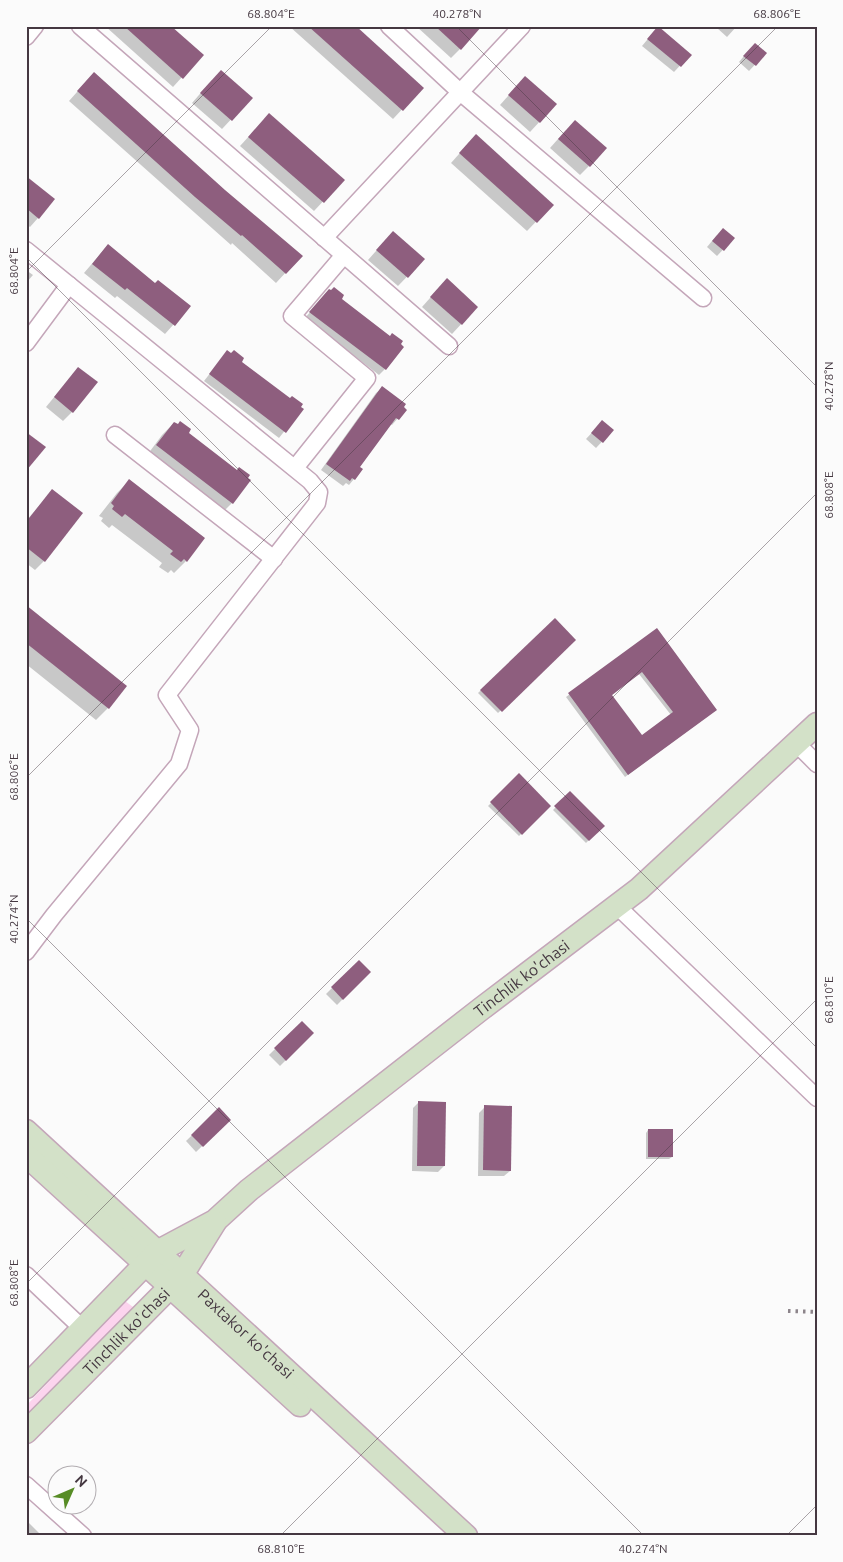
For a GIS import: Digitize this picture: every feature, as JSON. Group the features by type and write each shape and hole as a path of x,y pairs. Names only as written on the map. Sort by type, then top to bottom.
{"main road":[{"name":"Tinchlik ko'chasi","path":"26,1386 151,1258 215,1221 249,1190 481,1009 639,889 817,724"},
{"name":"Paxtakor ko'chasi","path":"26,1131 151,1258"},
{"name":"Paxtakor ko'chasi","path":"26,1155 151,1258 466,1536"},
{"name":"Tinchlik ko'chasi","path":"26,1432 177,1281 215,1221"},
{"name":"Paxtakor ko'chasi","path":"177,1281 442,1536"}],"street":[{"path":"26,37 35,26"},
{"path":"80,26 448,346"},
{"path":"389,26 460,92 703,298"},
{"path":"324,238 522,26"},
{"path":"26,250 295,468 319,492 316,503 167,696 190,730 179,764 54,915 26,952"},
{"path":"295,468 367,378 292,316 344,255"},
{"path":"26,343 69,285"},
{"path":"115,435 274,559"},
{"path":"796,743 817,764"},
{"path":"617,906 817,1098"},
{"path":"26,1275 83,1329"},
{"path":"26,1486 83,1536"}],"shaded area":[{"path":"125,1301 133,1307 26,1420 26,1406"}],"building":[{"path":"124,26 171,26 204,55 183,79"},
{"path":"308,26 356,26 424,88 403,111"},
{"path":"435,26 482,26 461,50"},
{"path":"658,26 692,55 681,67 647,39"},
{"path":"755,43 767,53 756,66 743,56"},
{"path":"221,70 253,98 232,121 200,93"},
{"path":"94,72 225,190 303,256 286,274 195,197 77,91"},
{"path":"525,76 557,104 540,123 508,95"},
{"path":"269,113 345,180 324,203 248,137"},
{"path":"575,120 607,148 590,167 558,139"},
{"path":"476,134 554,205 537,223 459,153"},
{"path":"26,176 55,199 39,219 26,208"},
{"path":"723,228 735,238 724,251 712,241"},
{"path":"393,231 425,259 408,278 376,250"},
{"path":"108,244 155,283 158,280 191,306 175,326 127,288 125,290 92,264"},
{"path":"447,278 478,307 462,325 430,297"},
{"path":"334,287 344,295 342,299 390,336 392,333 403,341 401,344 404,347 386,370 309,312 329,289 331,290"},
{"path":"227,350 231,353 234,350 244,358 242,362 290,398 292,396 303,404 301,407 304,409 286,433 209,374"},
{"path":"78,367 98,382 73,413 54,397"},
{"path":"382,386 406,404 404,407 407,410 399,420 396,418 360,467 363,469 355,480 352,478 350,481 326,464"},
{"path":"602,420 614,430 603,443 591,433"},
{"path":"180,421 191,429 189,433 237,470 239,467 250,475 248,478 251,480 233,504 156,445 174,422 178,424"},
{"path":"26,432 46,447 26,471"},
{"path":"129,479 205,538 187,562 184,559 181,562 170,554 173,551 125,514 122,517 112,509 114,506 111,503"},
{"path":"52,489 83,513 45,562 26,547 26,522"},
{"path":"26,605 127,686 109,709 26,643"},
{"path":"555,618 576,640 502,712 480,690"},
{"path":"657,628 717,710 628,775 568,693","holes":["642,672 673,712 642,735 612,695"]},
{"path":"519,773 551,806 522,835 490,802"},
{"path":"570,791 605,826 589,841 554,806"},
{"path":"359,960 371,972 343,1000 331,987"},
{"path":"302,1021 314,1033 286,1061 274,1048"},
{"path":"418,1101 446,1102 445,1166 417,1166"},
{"path":"484,1105 512,1106 511,1171 483,1170"},
{"path":"219,1107 231,1120 203,1147 191,1135"},
{"path":"648,1129 673,1129 673,1157 648,1157"}],"railway":[{"path":"788,1311 817,1312"}]}
